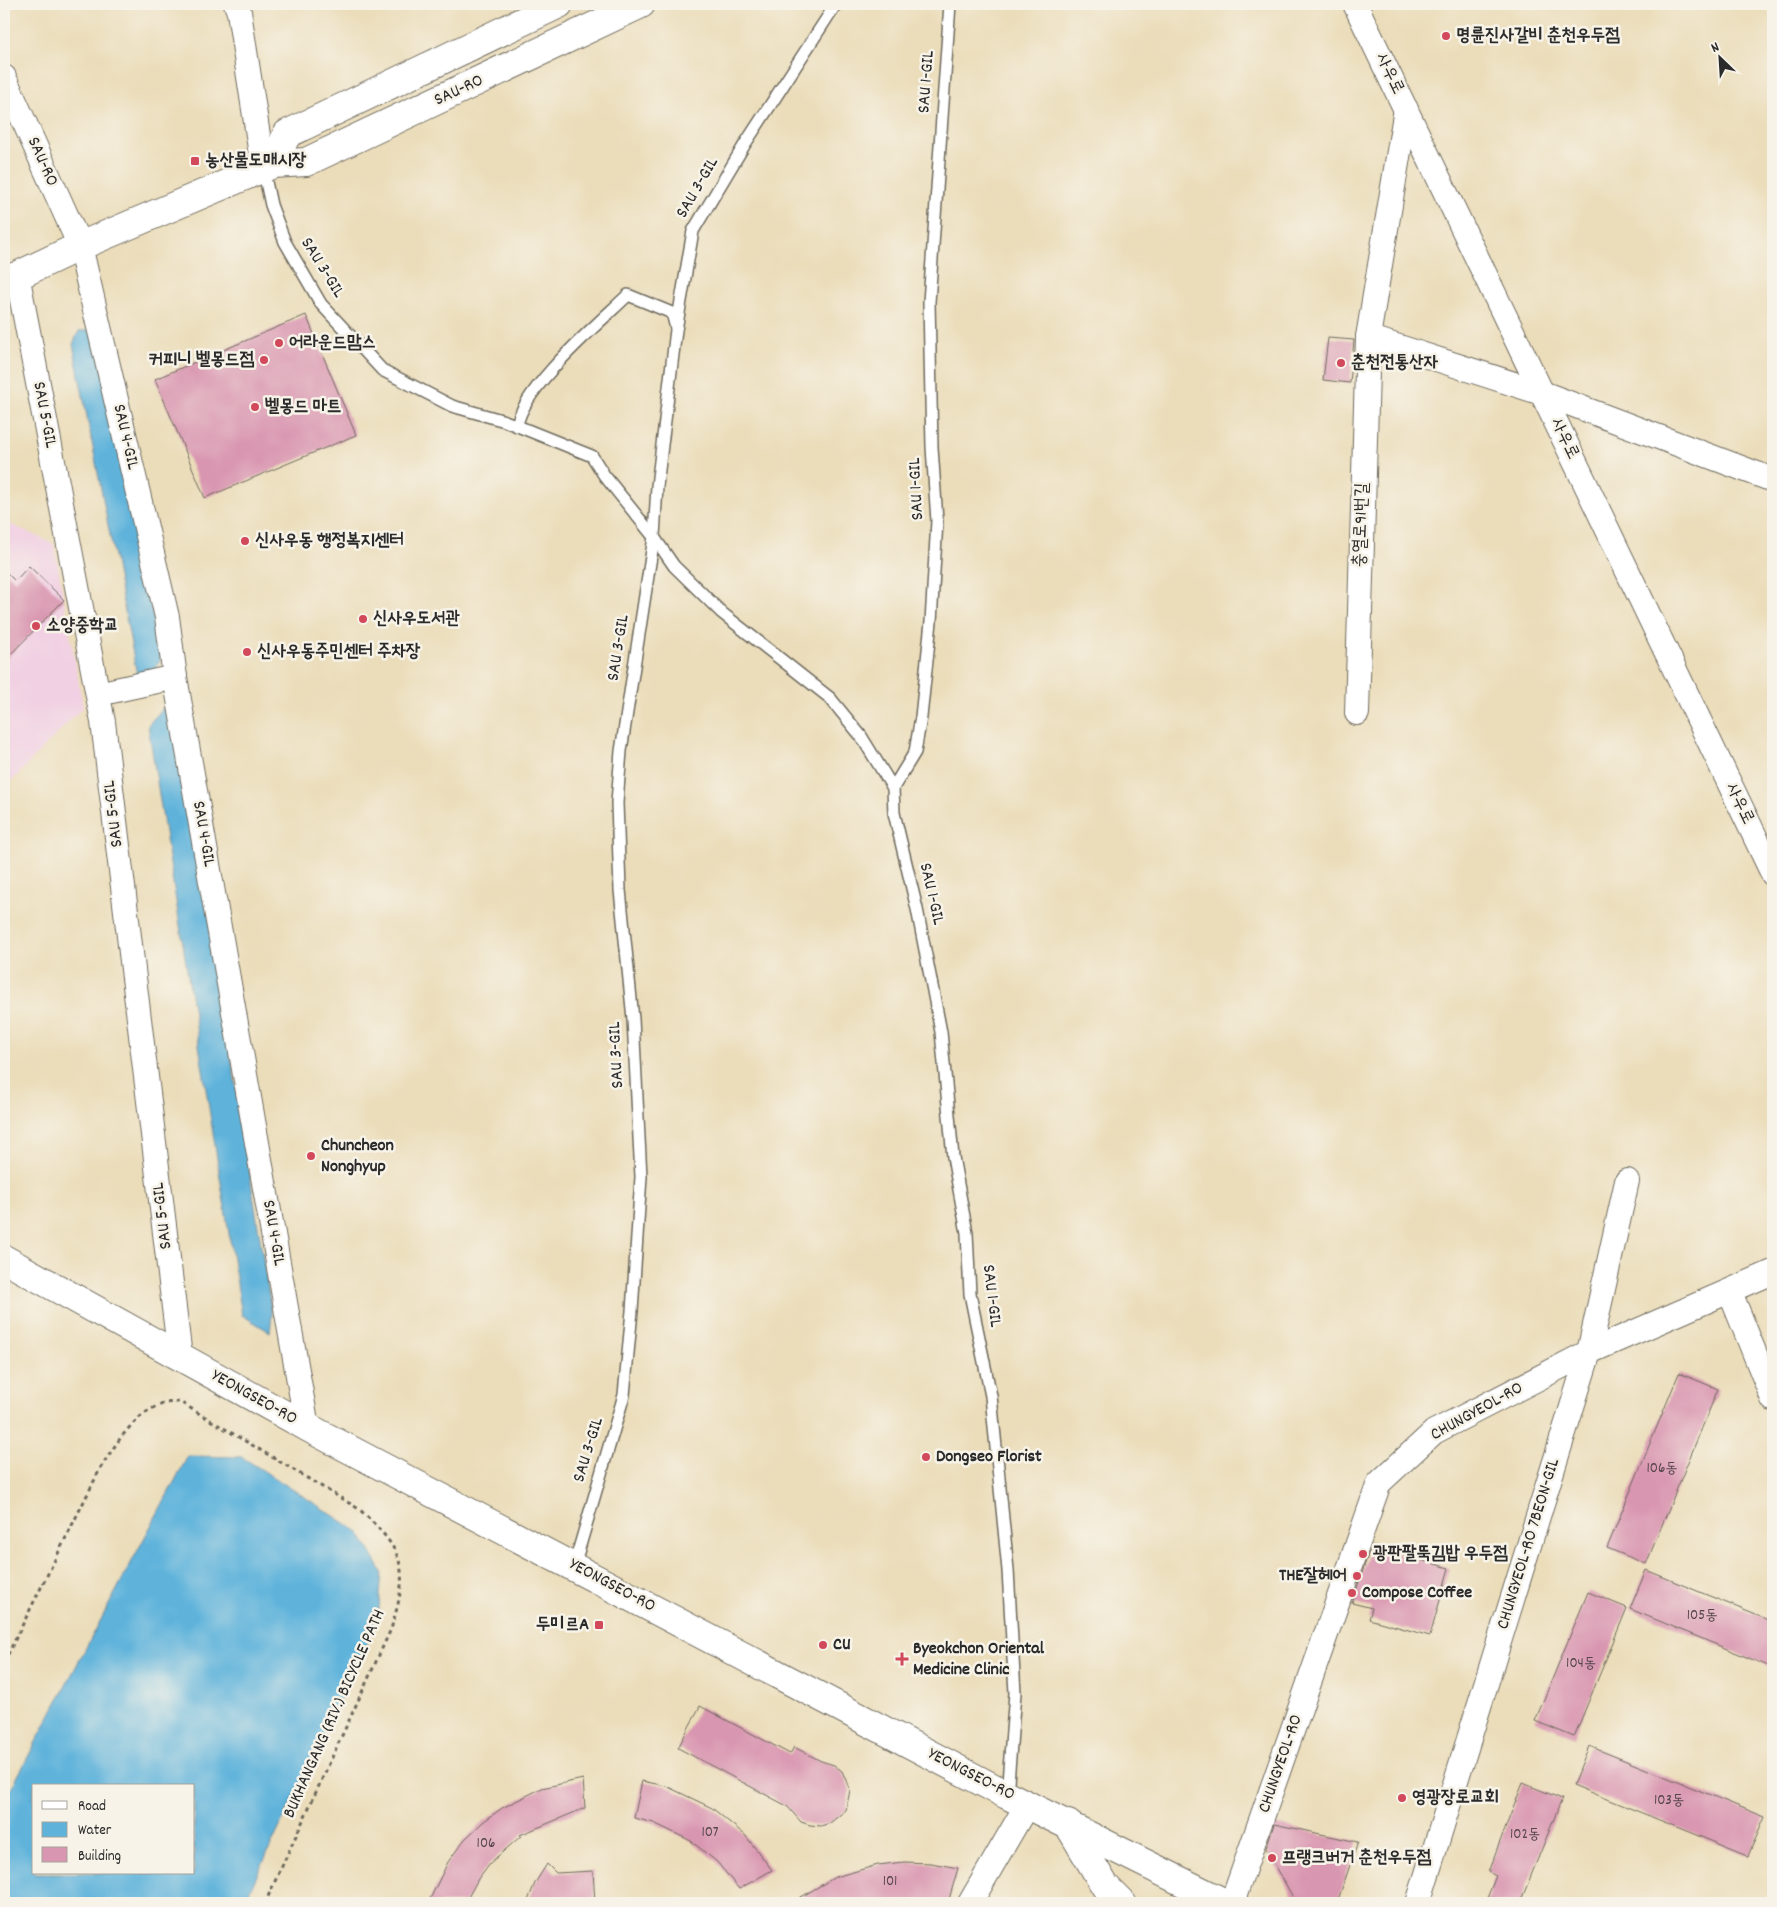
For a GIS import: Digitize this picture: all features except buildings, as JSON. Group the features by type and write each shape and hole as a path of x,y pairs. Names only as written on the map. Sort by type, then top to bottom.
{"street":[{"path":"236,4 268,166"},
{"name":"SAU-RO","path":"268,166 287,134 559,4"},
{"name":"SAU-RO","path":"11,278 80,246 268,166 306,162 640,4"},
{"name":"사우로","path":"1355,4 1773,874"},
{"name":"SAU-RO","path":"4,78 80,246"},
{"name":"충열로91번길","path":"1357,712 1368,337 1406,109"},
{"name":"SAU 4-GIL","path":"80,246 167,617 307,1426"},
{"name":"SAU 5-GIL","path":"11,278 98,694 180,1357"},
{"path":"1368,337 1542,393 1773,480"},
{"path":"98,694 176,677"},
{"name":"CHUNGYEOL-RO 7BEON-GIL","path":"1418,1903 1589,1352 1627,1181"},
{"name":"YEONGSEO-RO","path":"4,1259 307,1426 1017,1799 1226,1903"},
{"name":"CHUNGYEOL-RO","path":"1232,1903 1379,1483 1434,1432 1589,1352 1773,1272"},
{"path":"1730,1292 1773,1399"},
{"path":"970,1903 1017,1799"},
{"path":"1068,1824 1105,1886 1122,1903"}],"lane":[{"name":"SAU 3-GIL","path":"574,1566 624,1395 632,1312 641,1177 633,1019 620,890 617,803 621,751 654,537 657,486 676,330 693,231 730,167 836,4"},
{"name":"SAU 1-GIL","path":"950,4 929,302 932,447 937,522 931,622 922,717 915,752 893,788 894,813 917,909 941,1032 954,1157 967,1233 970,1294 991,1396 1008,1570 1016,1693 1017,1799"},
{"name":"SAU 3-GIL","path":"268,166 272,205 285,242 321,304 382,370 452,406 517,426 592,456 654,537"},
{"path":"517,426 519,416 549,372 628,295 672,313 676,330"},
{"path":"654,537 674,566 722,612 830,698 861,736 893,788"}],"path":[{"name":"BUKHANGANG (RIV.) BICYCLE PATH","path":"4,1662 102,1467 116,1444 132,1425 156,1406 168,1401 180,1402 359,1509 376,1524 392,1544 401,1561 400,1601 391,1629 265,1903"}],"shaded area":[{"name":"소양중학교","path":"4,511 8,523 54,544 83,707 4,789"}],"water":[{"path":"100,330 102,352 161,658 150,678 138,680 73,344 79,331"},
{"path":"166,705 177,712 272,1315 270,1332 242,1315 148,725"},
{"path":"188,1456 242,1457 359,1532 382,1572 378,1619 244,1903 4,1903 4,1802"}],"place":[{"name":"명륜진사갈비 춘천우두점","path":"1446,36"},
{"name":"농산물도매시장","path":"195,161"},
{"name":"어라운드맘스","path":"279,343"},
{"name":"커피니 벨몽드점","path":"264,360"},
{"name":"춘천전통산자","path":"1341,363"},
{"name":"벨몽드 마트","path":"255,407"},
{"name":"신사우동 행정복지센터","path":"245,541"},
{"name":"신사우도서관","path":"363,619"},
{"name":"소양중학교","path":"36,626"},
{"name":"신사우동주민센터 주차장","path":"247,652"},
{"name":"Chuncheon Nonghyup","path":"311,1156"},
{"name":"Dongseo Florist","path":"926,1457"},
{"name":"광판팔뚝김밥 우두점","path":"1363,1554"},
{"name":"THE잘헤어","path":"1357,1576"},
{"name":"Compose Coffee","path":"1352,1593"},
{"name":"두미르A","path":"599,1625"},
{"name":"CU","path":"823,1645"},
{"name":"Byeokchon Oriental Medicine Clinic","path":"902,1659"},
{"name":"영광장로교회","path":"1402,1798"},
{"name":"프랭크버거 춘천우두점","path":"1272,1858"}]}
